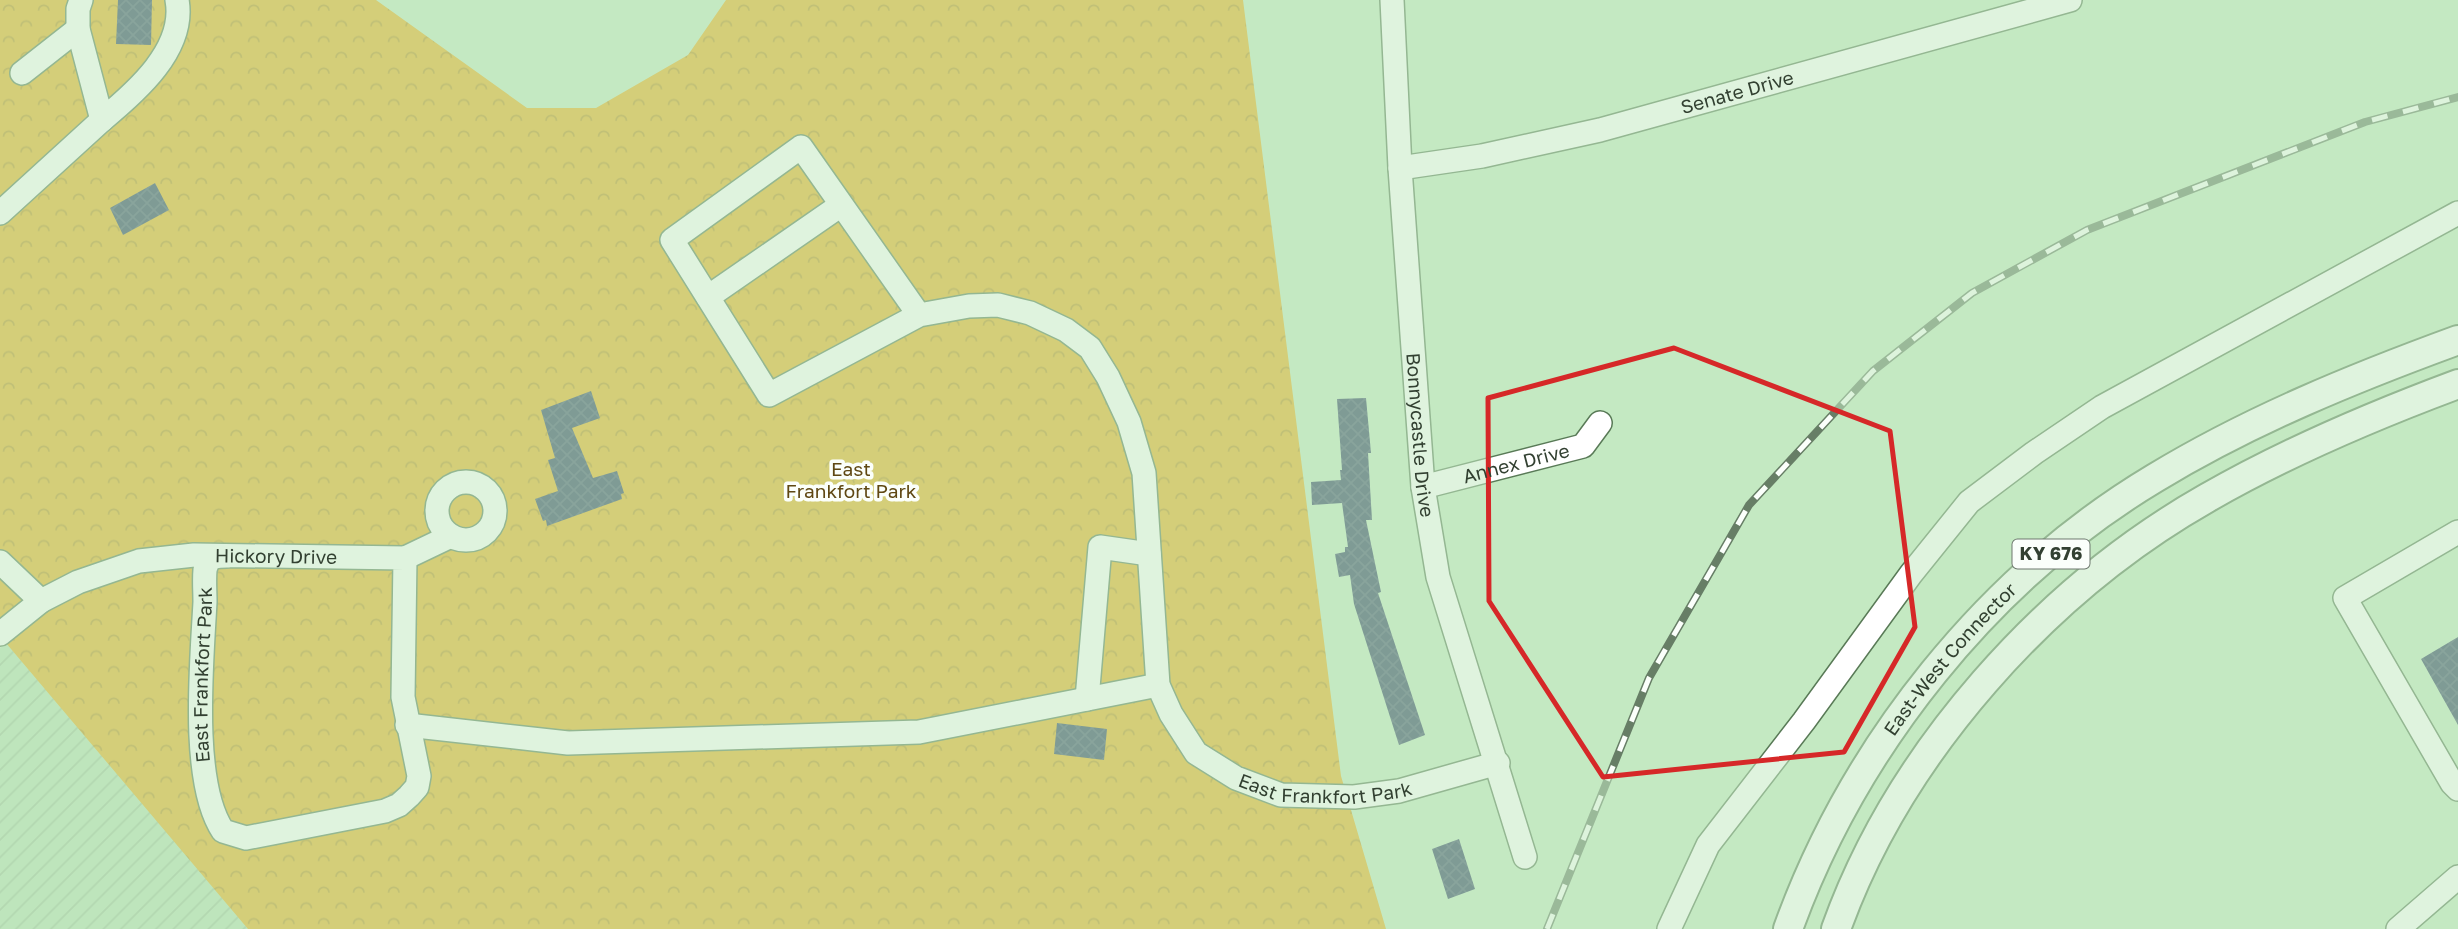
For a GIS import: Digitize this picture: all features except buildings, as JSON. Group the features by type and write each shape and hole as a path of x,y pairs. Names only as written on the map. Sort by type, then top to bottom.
{"main road":[{"name":"East-West Connector","path":"1788,929 1824,845 1859,781 1898,720 1941,664 1988,611 2040,562 2095,518 2143,485 2214,444 2341,385 2458,340"},
{"name":"East-West Connector","path":"1836,929 1893,810 1927,757 1964,707 2005,660 2050,615 2139,542 2205,499 2323,439 2458,384"}],"street":[{"path":"81,0 78,29 102,120"},
{"path":"0,213 142,84 167,49 175,31 179,13 177,0"},
{"name":"Bonnycastle Drive","path":"1392,0 1400,168 1423,487 1438,577 1525,856"},
{"name":"Senate Drive","path":"1400,168 1482,156 1600,131 2070,0"},
{"path":"22,73 78,29"},
{"name":"East Frankfort Park","path":"919,315 801,148 672,240 769,395 919,315 969,306 998,305 1030,313 1066,330 1090,348 1108,377 1133,435 1143,473 1158,685 1171,714 1196,753 1236,778 1281,795 1354,797 1399,791 1497,764"},
{"path":"708,297 841,205"},
{"path":"1669,929 1708,845 1804,721 1911,574 1969,502 2034,453 2102,408 2458,213"},
{"name":"Annex Drive","path":"1423,487 1583,446 1600,423"},
{"path":"2458,532 2345,598 2452,783 2458,789"},
{"path":"451,536 405,558 403,697 407,725 568,743 919,732 1158,685"},
{"path":"1087,699 1100,547 1149,554"},
{"name":"Hickory Drive","path":"0,634 41,601 78,582 139,561 194,555 405,558"},
{"name":"East Frankfort Park","path":"227,556 209,559 205,570 201,675 205,777 210,804 223,831 246,838 367,815 399,805 417,787 419,776 407,725"},
{"path":"0,562 41,601"},
{"path":"2398,929 2458,877"}],"highlighted area":[{"path":"1674,348 1890,431 1915,627 1844,752 1603,777 1489,601 1488,398"}],"shaded area":[{"path":"6,643 248,929 0,929 0,649"}],"green space":[{"name":"East Frankfort Park","path":"0,0 376,0 527,108 596,108 688,55 726,0 1243,0 1341,776 1386,929 248,929 0,636"}],"railway":[{"path":"1547,929 1649,678 1749,505 1873,371 1972,293 2087,230 2365,122 2458,97"}]}
